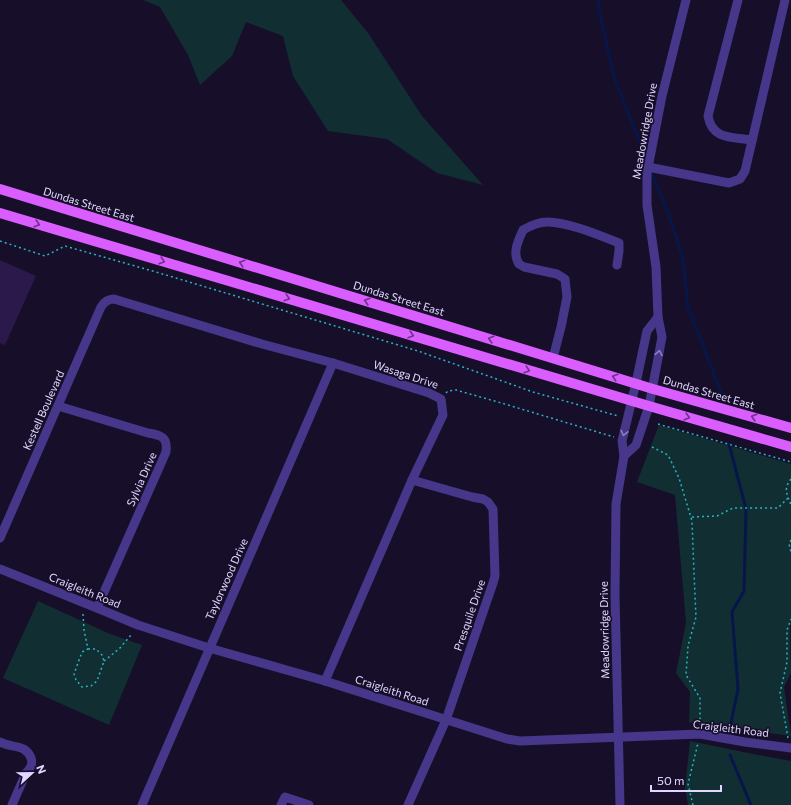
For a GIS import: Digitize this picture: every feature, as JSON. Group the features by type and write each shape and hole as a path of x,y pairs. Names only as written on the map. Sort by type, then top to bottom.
{"main road":[{"name":"Dundas Street East","path":"0,189 553,358 791,428"},
{"path":"0,213 791,447"}],"street":[{"name":"Meadowridge Drive","path":"624,456 636,445 649,406 662,337 658,317 656,267 646,205 647,173 662,96 686,0"},
{"path":"738,0 708,116 710,123 721,136 752,140"},
{"path":"648,167 730,183 740,179 745,171 785,0"},
{"path":"553,358 567,297 565,279 557,274 524,267 518,264 515,255 517,244 523,230 535,224 546,222 562,224 592,232 619,243 617,265"},
{"name":"Wasaga Drive","path":"114,299 262,344 333,363 429,392 441,399 443,415 412,480 325,681"},
{"name":"Kestell Boulevard","path":"0,538 101,307 108,300 114,299"},
{"name":"Meadowridge Drive","path":"620,805 615,594 616,504 624,456 622,441 647,331 658,317"},
{"name":"Taylorwood Drive","path":"142,805 333,363"},
{"name":"Sylvia Drive","path":"58,406 159,435 166,443 167,447 97,608"},
{"name":"Presquile Drive","path":"408,805 446,720 494,580 492,509 488,502 483,499 412,480"},
{"name":"Craigleith Road","path":"0,569 138,626 325,681 507,739 520,741 700,734 790,748"},
{"path":"0,742 22,748 27,751 32,762 12,805"},
{"path":"281,805 285,797 309,805"}],"path":[{"path":"0,241 45,256 66,246 418,350 533,392 618,416"},
{"path":"441,399 448,390 456,390 615,437"},
{"path":"658,424 791,462"},
{"path":"652,447 668,455 680,478 692,522 696,617 688,646 686,675 700,698 700,734 688,784 693,805"},
{"path":"791,479 787,484 786,493 791,506"},
{"path":"691,517 717,516 733,508 778,508 788,498"},
{"path":"791,540 791,552"},
{"path":"83,614 84,630 88,649"},
{"path":"790,748 780,693 787,662 787,630 791,619"},
{"path":"104,661 102,654 96,649 88,649 82,652 74,674 76,680 82,687 90,686 96,681 104,661 132,634"}],"green space":[{"path":"143,0 341,0 368,33 422,116 483,185 437,173 387,139 328,131 293,76 283,36 246,22 232,56 200,85 188,55 160,7"},
{"path":"659,425 791,464 791,673 784,687 791,736 689,722 690,692 676,673 686,623 675,495 637,482"},
{"path":"38,601 110,634 142,645 109,725 3,678"},
{"path":"690,741 791,761 791,805 688,805 685,788"}],"building":[{"path":"0,260 36,276 5,345 0,343"}],"waterway":[{"path":"598,0 615,80 647,160"},
{"path":"650,169 668,213 683,259 688,307 722,395"},
{"path":"729,444 746,509 744,591 732,612 738,689 731,723"},
{"path":"730,755 751,805"}]}
